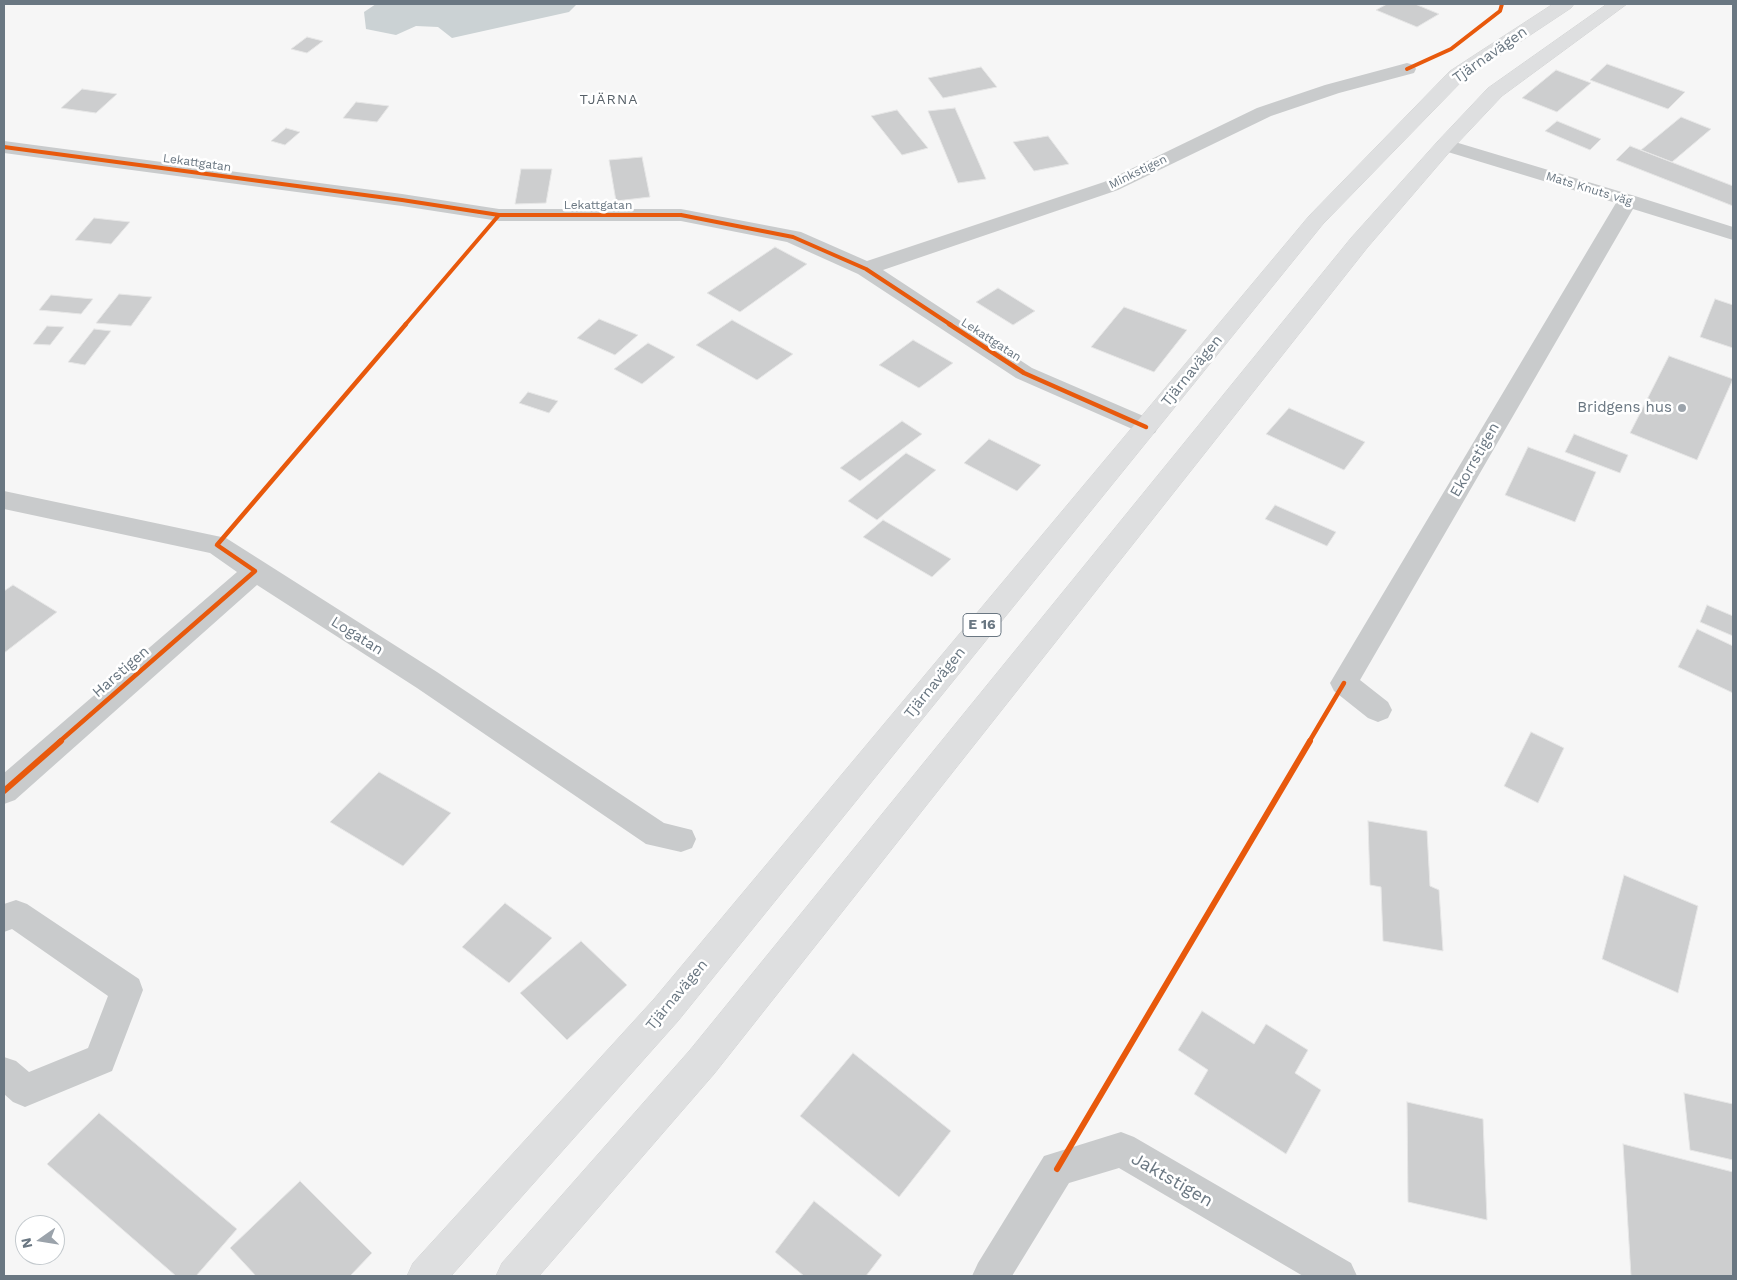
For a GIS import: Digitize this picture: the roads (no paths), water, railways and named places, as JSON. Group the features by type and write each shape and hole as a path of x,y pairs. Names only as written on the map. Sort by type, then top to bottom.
{"highway":[{"name":"Tjärnavägen","path":"426,1276 666,1010 1316,220 1457,75 1565,4"},
{"path":"515,1276 702,1062 1359,243 1445,145 1496,92 1618,4"}],"street":[{"name":"Minkstigen","path":"866,269 1111,186 1264,112 1332,89 1407,69"},
{"name":"Mats Knuts väg","path":"1445,145 1733,234"},
{"name":"Lekattgatan","path":"4,147 402,200 499,215 681,215 793,236 866,269 1024,373 1146,427"},
{"name":"Ekorrstigen","path":"1378,710 1344,683 1628,200"},
{"name":"Logatan","path":"4,500 217,544 255,571 427,680 657,835 681,839"},
{"name":"Harstigen","path":"4,791 255,571"},
{"path":"4,918 16,914 127,990 100,1059 25,1090 4,1073"},
{"name":"Jaktstigen","path":"991,1276 1057,1169 1121,1150 1338,1276"}],"place":[{"name":"Bridgens hus","path":"1682,408"}],"district":[{"name":"TJÄRNA","path":"609,100"}]}
